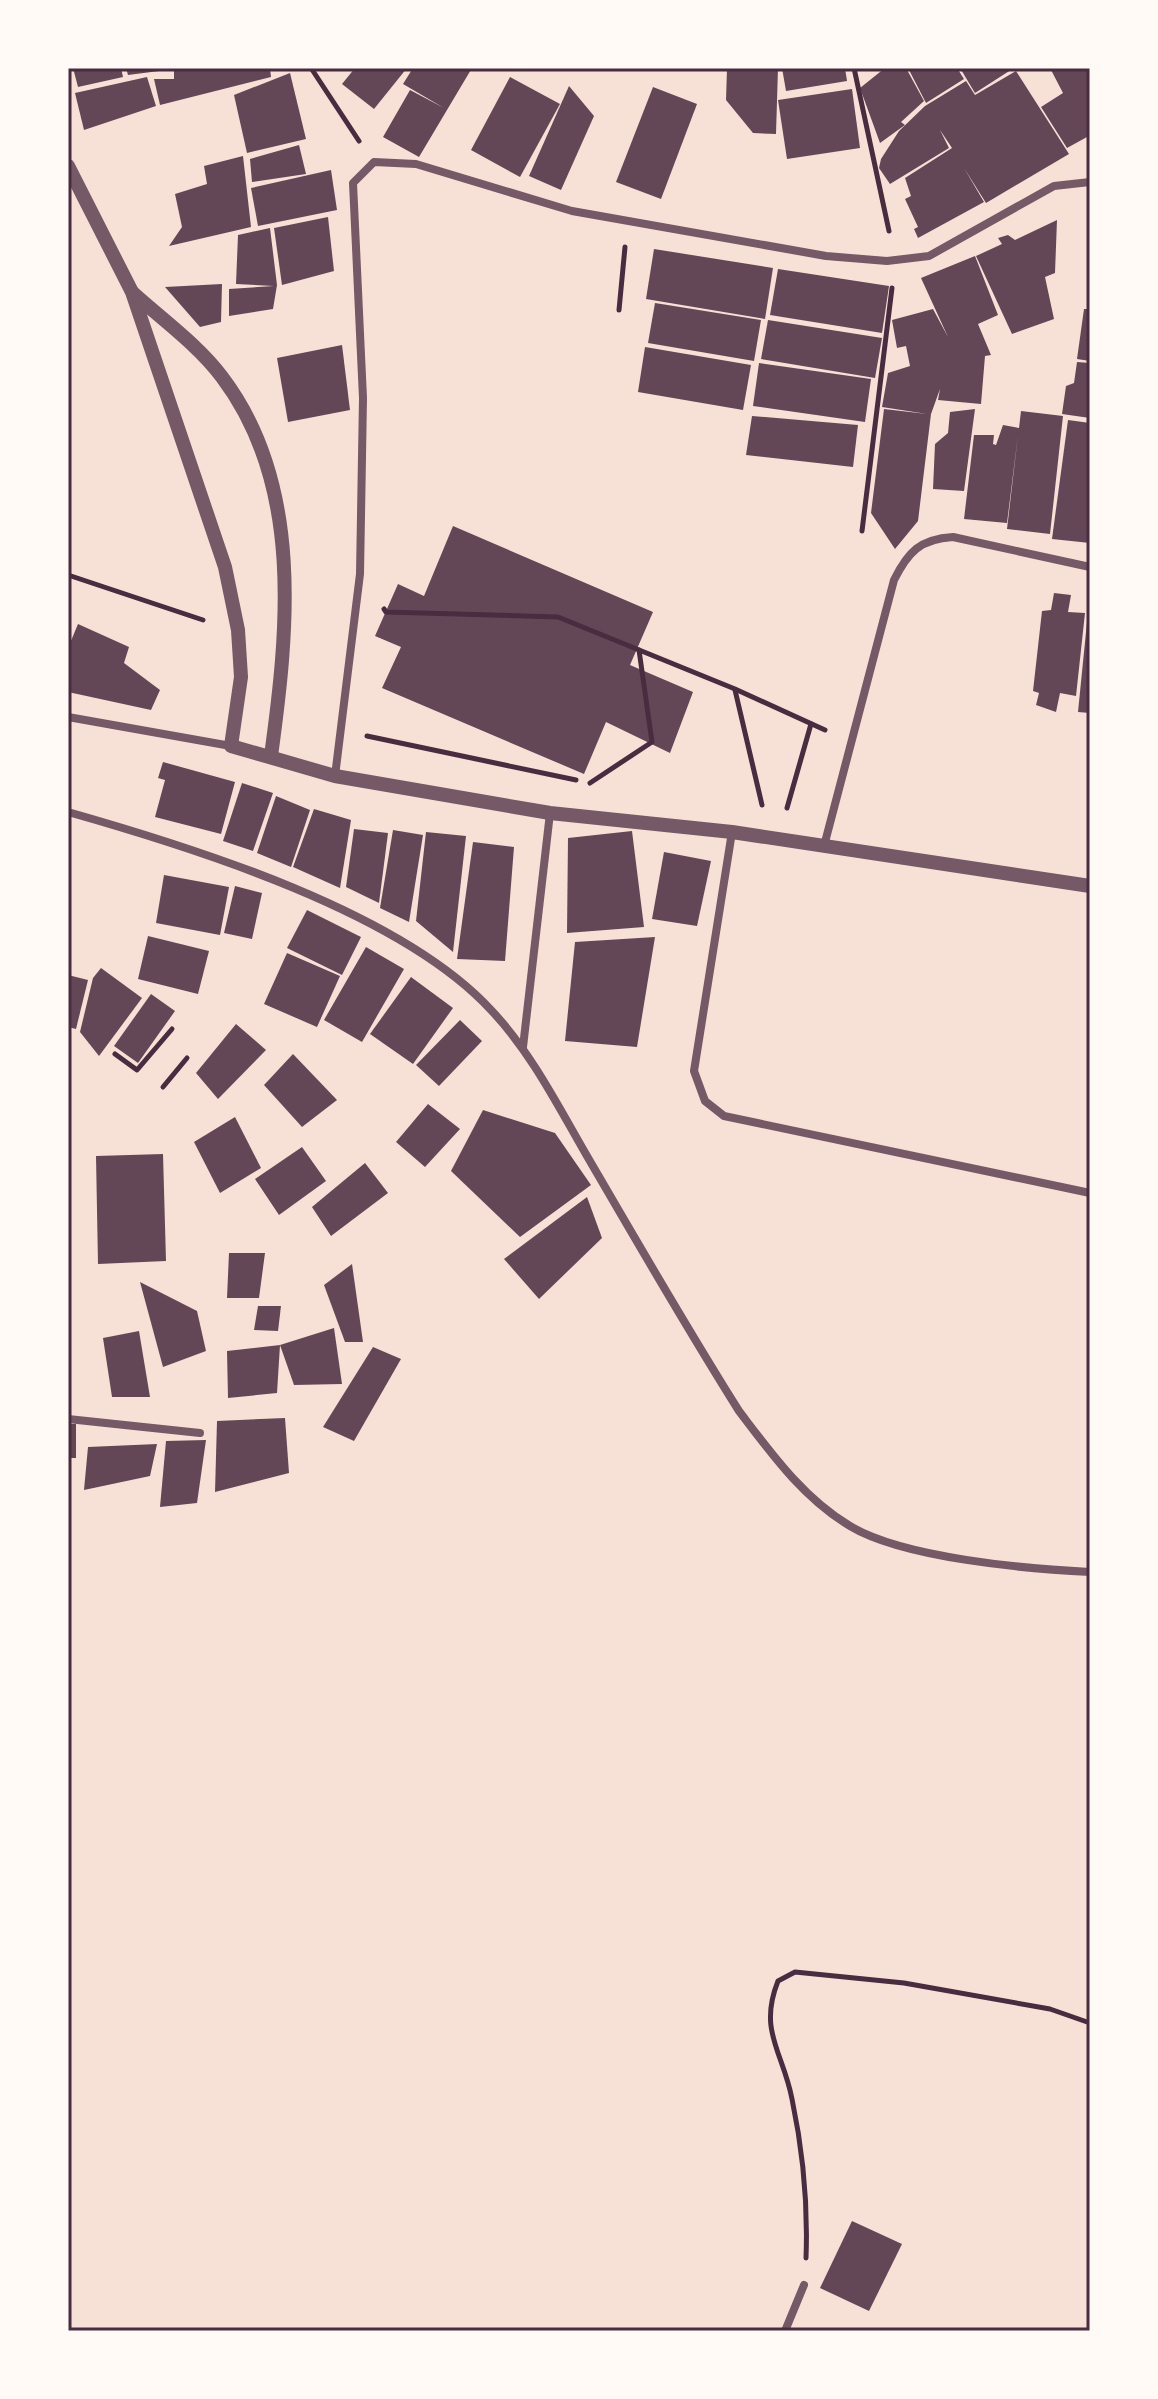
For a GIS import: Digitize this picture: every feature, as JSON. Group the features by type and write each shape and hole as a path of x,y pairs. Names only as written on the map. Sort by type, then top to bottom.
{"street":[{"path":"335,776 360,574 363,398 353,183 374,162 416,164 572,211 826,256 895,259 929,256 1054,186 1090,182"},
{"path":"68,166 132,292 225,567 238,630 241,677 231,746"},
{"path":"132,292 222,377 250,421 269,468 281,539 285,627 285,654 271,756"},
{"path":"824,847 894,580 915,546 933,538 953,537 1090,567"},
{"path":"68,717 231,746 335,776 550,813 732,832 1090,886"},
{"path":"68,812 135,831 308,895 408,944 465,985 523,1047 731,1397 776,1459 807,1492 852,1527 925,1550 1004,1566 1090,1572"},
{"path":"523,1047 550,813"},
{"path":"732,832 694,1071 705,1101 724,1116 1090,1193"},
{"path":"68,1419 200,1433"},
{"path":"785,2331 804,2285"}],"path":[{"path":"311,68 374,162"},
{"path":"854,68 895,259 862,531"},
{"path":"360,574 386,612 557,620 735,689 851,742"},
{"path":"68,575 135,596"},
{"path":"590,783 652,742 639,650"},
{"path":"735,689 765,815 763,837"},
{"path":"787,807 811,724"},
{"path":"378,741 604,786"},
{"path":"115,1054 137,1070 172,1029"},
{"path":"163,1087 187,1058"},
{"path":"804,2285 807,2224 802,2156 792,2095 771,2034 769,2004 778,1981 795,1972 904,1983 1050,2009 1090,2023"},
{"path":"637,2331 647,2331"}],"building":[{"path":"73,68 121,68 123,77 78,87"},
{"path":"126,68 166,68 167,70 128,75"},
{"path":"186,68 270,68 271,77 160,105 154,79 174,79 174,71"},
{"path":"355,68 407,68 374,109 342,84"},
{"path":"413,68 472,68 419,157 383,137 410,90 444,108 403,84"},
{"path":"727,68 778,68 776,134 753,133 726,100"},
{"path":"782,68 845,68 847,81 786,91"},
{"path":"885,68 906,68 924,101 901,122 905,125 880,143 860,88"},
{"path":"908,68 957,68 964,79 926,103"},
{"path":"960,68 1014,68 975,93"},
{"path":"1050,68 1090,68 1090,143 1087,137 1067,148 1041,107 1063,93"},
{"path":"1016,71 1069,154 986,203 964,168 984,202 918,238 914,229 918,227 905,199 911,196 905,178 952,148 940,130 949,148 890,184 879,168 881,159 899,131 925,106 966,81 975,95"},
{"path":"290,73 306,139 247,153 234,95"},
{"path":"147,77 156,106 84,130 75,93"},
{"path":"510,77 560,104 520,177 471,150"},
{"path":"569,86 594,116 561,190 529,176"},
{"path":"653,87 697,104 661,199 616,182"},
{"path":"852,89 860,148 787,159 778,100"},
{"path":"299,145 306,174 252,182 250,159"},
{"path":"243,156 251,227 169,246 182,227 175,194 207,184 204,166"},
{"path":"331,170 337,210 258,226 251,188"},
{"path":"328,217 334,271 282,285 274,228"},
{"path":"1057,220 1055,273 1045,277 1054,319 1012,334 976,256 1002,244 998,238 1008,235 1015,240"},
{"path":"270,228 277,285 273,309 229,316 229,289 274,286 236,284 238,235"},
{"path":"654,249 773,268 765,319 646,299"},
{"path":"975,256 998,315 978,324 991,355 985,356 981,404 938,400 940,389 931,414 918,521 895,549 871,513 884,409 927,414 882,407 888,373 910,366 906,346 897,348 892,320 933,309 948,337 921,278"},
{"path":"778,269 889,286 882,333 770,315"},
{"path":"222,284 221,322 200,327 165,287"},
{"path":"655,303 761,320 754,361 648,343"},
{"path":"1084,309 1090,309 1090,361 1077,359"},
{"path":"768,320 882,338 875,378 761,359"},
{"path":"342,345 350,410 288,422 277,358"},
{"path":"645,347 751,365 743,410 638,392"},
{"path":"1077,362 1090,363 1090,418 1062,414 1066,386 1074,383"},
{"path":"759,363 871,379 865,422 753,406"},
{"path":"975,409 964,491 933,489 935,444 948,433 950,412"},
{"path":"1021,411 1063,416 1050,534 1007,529 1018,435 1007,523 964,519 974,435 994,435 993,444 996,445 1003,425 1019,428"},
{"path":"752,416 858,425 853,467 746,455"},
{"path":"1068,420 1090,423 1090,543 1052,539"},
{"path":"453,526 653,612 630,665 693,692 670,753 606,722 584,774 382,688 401,647 375,636 398,584 424,596"},
{"path":"1054,593 1071,595 1068,612 1085,613 1076,696 1060,693 1056,712 1036,705 1039,693 1033,691 1042,611 1051,610"},
{"path":"1090,612 1090,713 1078,712"},
{"path":"78,624 129,647 124,663 160,690 151,710 68,692 68,648"},
{"path":"163,762 235,782 221,834 155,817 165,780 158,778"},
{"path":"242,783 273,793 253,851 223,841"},
{"path":"276,796 310,810 291,867 257,853"},
{"path":"314,809 351,820 340,888 293,867"},
{"path":"354,829 388,833 379,903 346,887"},
{"path":"393,830 423,835 409,922 380,908"},
{"path":"632,831 644,927 567,933 568,838"},
{"path":"426,832 466,836 453,952 416,921"},
{"path":"473,842 514,847 505,961 457,959"},
{"path":"664,852 711,861 697,926 652,919"},
{"path":"164,875 229,887 220,935 156,923"},
{"path":"235,886 262,893 252,939 224,933"},
{"path":"307,910 361,937 342,975 287,948"},
{"path":"148,936 209,951 198,994 138,979"},
{"path":"655,937 637,1047 565,1041 575,942"},
{"path":"366,947 404,969 362,1042 324,1020"},
{"path":"287,953 340,976 317,1027 264,1004"},
{"path":"101,968 142,998 99,1056 80,1032 93,978"},
{"path":"68,975 88,980 76,1029 68,1027"},
{"path":"411,977 453,1008 413,1064 370,1034"},
{"path":"151,994 175,1011 138,1063 114,1046"},
{"path":"460,1020 482,1041 439,1086 416,1065"},
{"path":"236,1024 266,1050 218,1099 196,1073"},
{"path":"293,1054 337,1100 302,1127 264,1085"},
{"path":"428,1104 460,1129 425,1167 396,1142"},
{"path":"483,1110 555,1133 591,1185 520,1237 451,1171"},
{"path":"235,1117 261,1168 220,1193 194,1142"},
{"path":"302,1147 326,1181 279,1215 255,1179"},
{"path":"163,1154 166,1261 98,1264 96,1156"},
{"path":"365,1163 388,1193 331,1236 312,1207"},
{"path":"587,1197 602,1238 539,1299 504,1259"},
{"path":"229,1253 265,1253 259,1298 227,1298"},
{"path":"352,1264 363,1342 345,1342 324,1285"},
{"path":"140,1282 197,1311 206,1351 163,1367"},
{"path":"258,1306 281,1306 278,1331 254,1330"},
{"path":"334,1328 342,1384 294,1385 280,1345"},
{"path":"139,1331 150,1397 112,1397 103,1338"},
{"path":"280,1345 277,1393 228,1398 227,1351"},
{"path":"373,1347 401,1359 354,1441 323,1427"},
{"path":"285,1418 289,1473 215,1492 217,1421"},
{"path":"68,1424 76,1424 76,1458 68,1458"},
{"path":"206,1440 197,1503 160,1507 166,1441"},
{"path":"157,1444 150,1476 84,1490 88,1447"},
{"path":"852,2221 902,2244 869,2311 820,2288"}]}
